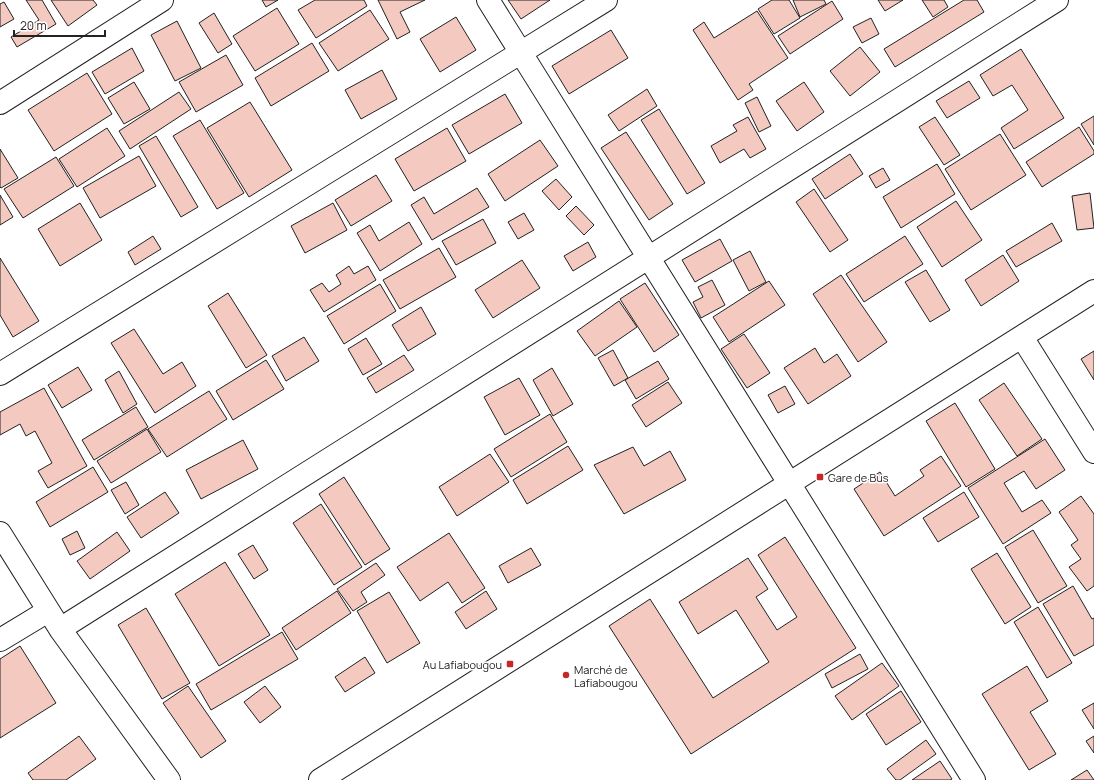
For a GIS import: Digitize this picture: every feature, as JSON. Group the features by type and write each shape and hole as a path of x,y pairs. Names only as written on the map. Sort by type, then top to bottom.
{"street":[{"path":"0,103 162,0"},
{"path":"488,0 974,780"},
{"path":"0,374 606,0"},
{"path":"60,629 1057,0"},
{"path":"320,780 1094,291"},
{"path":"1022,336 1094,452"},
{"path":"0,533 60,629 169,780"},
{"path":"0,640 48,610"}],"building":[{"path":"26,0 42,0 56,24 17,47 11,37 39,20"},
{"path":"51,0 93,0 97,5 68,26"},
{"path":"262,0 278,0 266,7"},
{"path":"315,0 364,0 367,6 316,38 298,10"},
{"path":"378,0 425,0 400,12 410,32 397,39"},
{"path":"508,0 550,0 521,19"},
{"path":"772,0 789,0 800,18 774,34 758,9"},
{"path":"793,0 824,0 826,4 800,17"},
{"path":"878,0 903,0 885,11"},
{"path":"922,0 944,0 948,7 933,17"},
{"path":"964,0 977,0 984,12 895,67 884,49"},
{"path":"832,1 843,19 790,54 778,36"},
{"path":"4,2 14,19 0,27 0,4"},
{"path":"277,8 299,44 255,71 233,36"},
{"path":"370,10 389,39 338,71 319,43"},
{"path":"757,11 788,58 749,84 753,90 738,100 693,30 704,22 714,38"},
{"path":"214,13 232,44 218,53 199,23"},
{"path":"456,17 476,50 440,72 420,39"},
{"path":"871,18 879,34 862,43 853,27"},
{"path":"177,21 201,68 175,81 151,35"},
{"path":"611,30 628,58 569,94 552,66"},
{"path":"312,43 329,71 271,106 255,78"},
{"path":"860,47 880,72 850,96 830,71"},
{"path":"132,48 144,71 105,94 92,72"},
{"path":"1021,49 1064,118 1014,149 1001,128 1028,110 1012,85 993,96 980,75"},
{"path":"226,55 243,85 196,112 179,82"},
{"path":"382,70 397,99 361,119 345,90"},
{"path":"87,73 112,114 54,151 28,110"},
{"path":"969,81 980,98 947,118 936,101"},
{"path":"134,82 150,109 124,124 108,98"},
{"path":"804,82 824,112 797,131 776,101"},
{"path":"647,89 657,106 619,131 608,115"},
{"path":"179,92 191,109 130,149 119,131"},
{"path":"505,94 522,123 469,154 452,125"},
{"path":"757,97 771,126 759,132 745,103"},
{"path":"250,102 292,170 249,197 207,128"},
{"path":"659,109 705,183 687,194 641,120"},
{"path":"1094,116 1094,145 1081,124"},
{"path":"748,117 766,149 750,158 744,149 720,163 711,146 737,131 733,125"},
{"path":"935,117 960,155 944,165 919,127"},
{"path":"200,120 244,193 217,209 173,136"},
{"path":"1079,127 1094,151 1094,154 1042,187 1026,162"},
{"path":"107,128 125,156 77,187 59,159"},
{"path":"447,128 466,161 414,191 395,159"},
{"path":"626,132 673,204 649,220 601,148"},
{"path":"1000,134 1026,175 971,210 945,169"},
{"path":"156,136 198,207 181,217 139,146"},
{"path":"540,140 558,166 505,201 488,174"},
{"path":"0,149 18,178 1,188 0,187"},
{"path":"850,154 863,174 825,199 812,179"},
{"path":"139,156 156,186 100,218 83,188"},
{"path":"56,157 74,186 23,218 4,189"},
{"path":"937,164 955,194 901,228 883,197"},
{"path":"883,168 890,180 876,188 869,176"},
{"path":"376,175 392,201 351,226 335,200"},
{"path":"556,179 572,197 559,210 542,191"},
{"path":"477,188 489,207 432,240 411,205 424,197 434,214"},
{"path":"814,189 848,240 830,252 796,202"},
{"path":"1090,193 1094,228 1077,230 1072,196"},
{"path":"0,195 13,217 0,225"},
{"path":"956,201 982,240 942,267 917,227"},
{"path":"80,203 102,240 60,266 38,229"},
{"path":"333,203 347,230 305,253 291,226"},
{"path":"576,206 594,225 584,235 566,216"},
{"path":"524,213 534,230 518,239 508,222"},
{"path":"483,219 496,243 456,265 442,241"},
{"path":"409,222 422,244 380,271 357,233 370,225 379,241"},
{"path":"1052,223 1062,241 1016,267 1006,251"},
{"path":"153,236 161,249 135,265 128,252"},
{"path":"905,236 923,264 864,302 846,274"},
{"path":"720,239 732,261 695,282 682,260"},
{"path":"588,242 596,257 573,271 564,256"},
{"path":"439,248 456,277 400,309 383,280"},
{"path":"750,251 766,282 749,291 733,260"},
{"path":"1003,255 1019,281 981,306 965,280"},
{"path":"0,258 39,321 13,337 0,315"},
{"path":"522,260 540,288 493,318 475,290"},
{"path":"349,266 354,274 368,266 376,280 324,312 310,290 322,283 329,292 341,284 336,275"},
{"path":"926,270 950,310 930,322 905,282"},
{"path":"841,275 887,342 858,362 813,294"},
{"path":"712,280 725,305 701,318 693,302 703,297 698,287"},
{"path":"769,281 785,305 729,342 713,317"},
{"path":"645,283 679,335 654,352 620,299"},
{"path":"380,284 396,311 344,344 327,316"},
{"path":"228,293 267,355 246,368 208,306"},
{"path":"619,301 637,327 595,356 577,331"},
{"path":"421,307 436,334 408,351 392,325"},
{"path":"134,329 163,374 182,362 196,386 155,413 111,343"},
{"path":"744,334 770,373 747,388 721,349"},
{"path":"304,337 319,361 286,381 272,356"},
{"path":"366,338 382,364 363,375 348,349"},
{"path":"815,348 824,363 837,354 851,376 808,404 784,368"},
{"path":"613,350 628,378 614,386 598,358"},
{"path":"1094,351 1094,380 1081,359"},
{"path":"404,355 414,370 376,393 367,378"},
{"path":"266,360 284,389 233,420 216,391"},
{"path":"658,361 669,379 636,399 625,380"},
{"path":"78,367 92,390 62,408 48,385"},
{"path":"552,368 573,404 553,416 533,380"},
{"path":"119,371 137,404 123,413 105,380"},
{"path":"519,378 540,415 505,435 484,397"},
{"path":"668,382 682,403 646,427 632,405"},
{"path":"1004,383 1042,439 1017,456 979,400"},
{"path":"785,386 795,404 778,413 768,395"},
{"path":"44,388 87,466 48,488 38,471 52,463 35,431 26,436 20,424 0,435 0,412"},
{"path":"209,391 227,419 167,457 148,429"},
{"path":"955,403 995,469 966,487 926,421"},
{"path":"136,407 148,427 94,460 82,440"},
{"path":"550,414 567,442 511,477 494,449"},
{"path":"147,429 161,452 111,483 97,461"},
{"path":"1045,439 1065,470 1036,489 1024,471 1004,483 1022,512 1042,500 1051,513 1003,544 968,488"},
{"path":"243,440 258,469 201,499 186,470"},
{"path":"568,446 583,470 527,504 513,480"},
{"path":"633,447 644,466 670,451 686,480 624,514 594,465"},
{"path":"490,454 509,482 457,516 439,487"},
{"path":"941,456 961,486 884,536 854,489 880,472 895,496 924,476 920,470"},
{"path":"93,467 108,492 50,527 36,502"},
{"path":"344,477 390,549 365,565 319,494"},
{"path":"126,482 139,505 125,514 111,490"},
{"path":"165,492 179,513 141,538 127,517"},
{"path":"964,492 979,517 938,542 923,518"},
{"path":"1081,496 1094,514 1094,586 1087,591 1069,567 1081,559 1071,545 1078,540 1059,512"},
{"path":"321,504 362,567 334,585 293,523"},
{"path":"1033,530 1067,586 1038,603 1005,547"},
{"path":"77,531 85,548 70,555 62,539"},
{"path":"117,532 130,551 90,579 77,561"},
{"path":"449,533 485,588 462,603 448,582 420,601 397,567"},
{"path":"785,537 856,648 691,754 609,626 650,599 713,698 769,662 736,610 698,634 679,602 748,558 768,589 756,597 777,630 797,617 758,555"},
{"path":"253,545 268,570 254,579 238,554"},
{"path":"531,548 541,565 508,583 499,566"},
{"path":"997,553 1031,607 1005,624 971,569"},
{"path":"225,562 270,635 219,666 175,594"},
{"path":"376,563 385,575 361,592 367,602 353,611 337,589"},
{"path":"1073,586 1092,619 1094,618 1094,645 1074,656 1043,604"},
{"path":"337,591 351,613 296,650 282,628"},
{"path":"486,591 497,609 466,629 455,612"},
{"path":"389,592 420,643 387,663 357,611"},
{"path":"1038,607 1072,663 1047,678 1014,622"},
{"path":"146,608 190,683 162,699 118,625"},
{"path":"282,632 298,659 211,710 196,684"},
{"path":"20,646 56,703 0,738 0,659"},
{"path":"860,654 868,669 832,688 825,674"},
{"path":"365,657 375,673 345,692 335,677"},
{"path":"882,663 899,686 852,720 835,696"},
{"path":"1027,666 1048,701 1030,712 1056,754 1029,770 982,694"},
{"path":"188,686 226,741 201,758 163,703"},
{"path":"265,686 281,707 260,723 244,702"},
{"path":"901,691 921,722 886,745 866,714"},
{"path":"1094,703 1094,729 1082,710"},
{"path":"79,736 96,759 66,780 33,780 28,773"},
{"path":"1094,736 1094,753 1086,741"},
{"path":"926,740 936,754 900,780 896,780 887,769"},
{"path":"940,761 952,779 912,780"},
{"path":"1087,770 1094,780 1071,780"}],"place":[{"name":"Gare de Bus","path":"820,477"},
{"name":"Au Lafiabougou","path":"510,664"},
{"name":"Marché de Lafiabougou","path":"566,675"}]}
